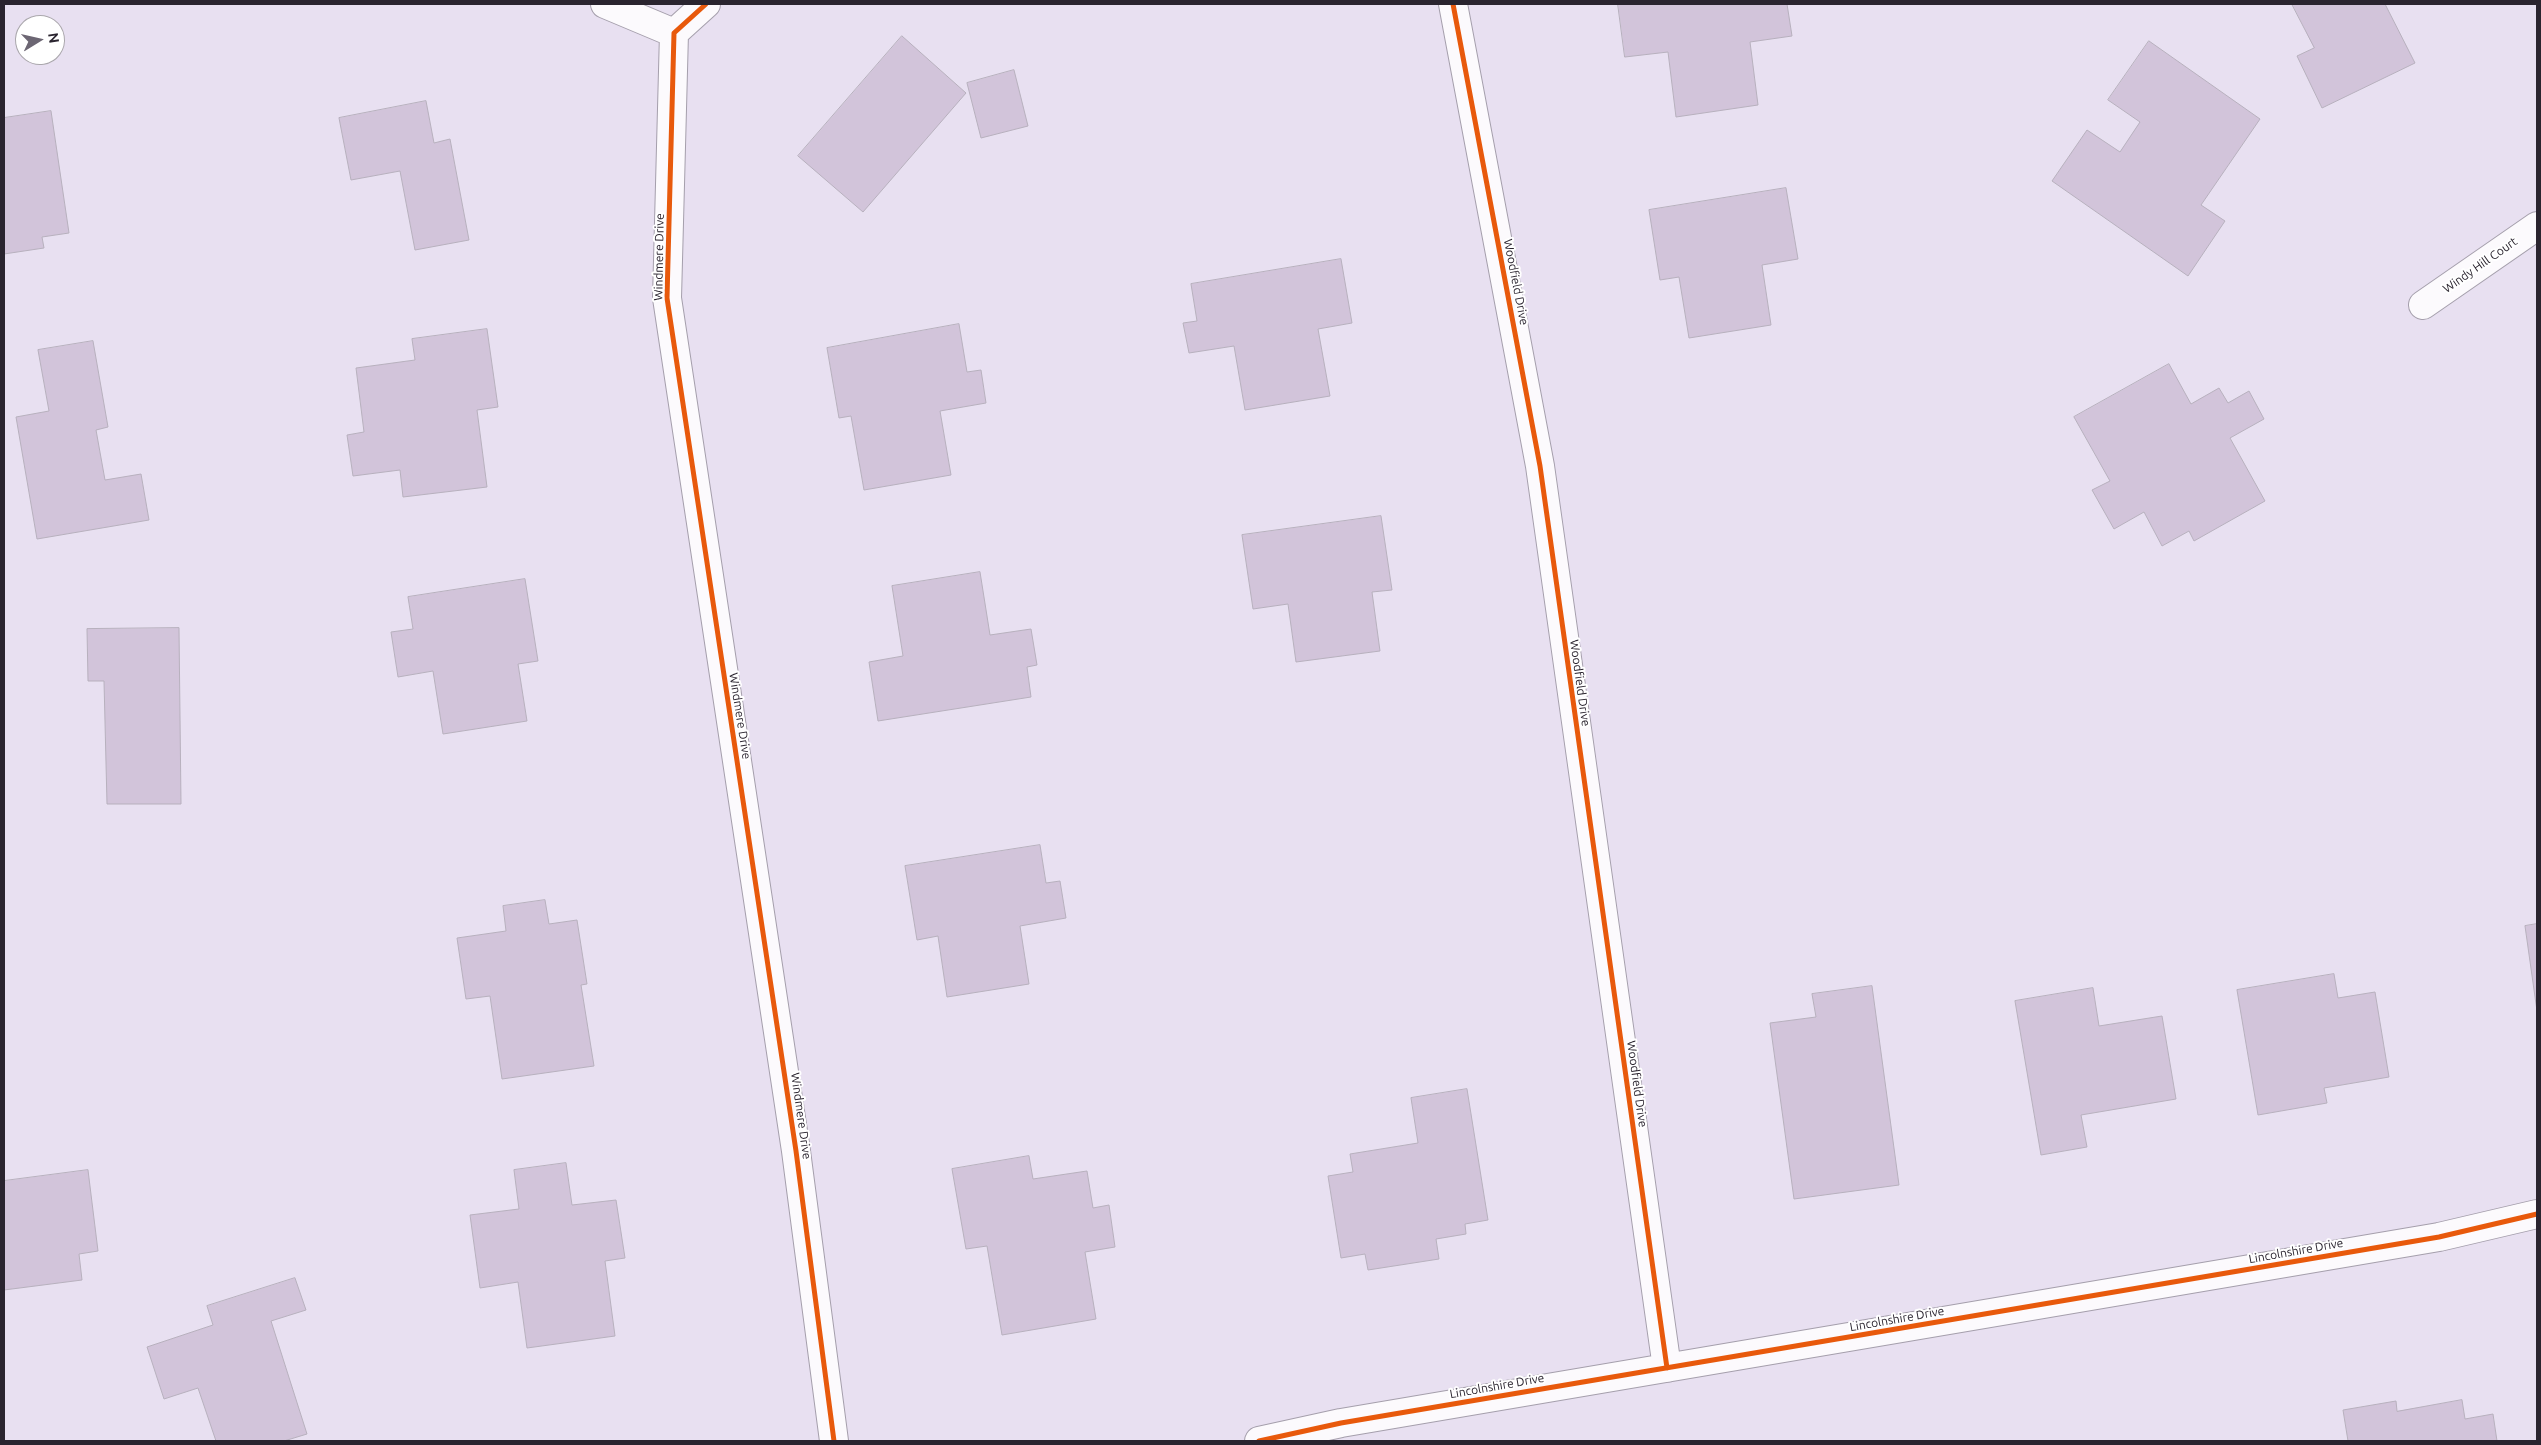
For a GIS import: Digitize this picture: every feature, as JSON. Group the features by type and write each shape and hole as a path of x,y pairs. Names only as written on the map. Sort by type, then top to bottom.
{"street":[{"path":"605,4 674,33 706,4"},
{"name":"Woodfield Drive","path":"1453,4 1540,466 1667,1368"},
{"name":"Windmere Drive","path":"674,33 667,298 796,1151 834,1441"},
{"name":"Windy Hill Court","path":"2423,305 2537,226"},
{"name":"Lincolnshire Drive","path":"1259,1441 1341,1423 2439,1237 2537,1214"}],"building":[{"path":"1618,4 1787,4 1792,36 1750,42 1758,105 1676,117 1668,52 1625,57"},
{"path":"2292,4 2385,4 2415,63 2322,108 2297,56 2314,48"},
{"path":"902,36 966,93 863,212 798,156"},
{"path":"2149,41 2260,119 2201,205 2225,221 2188,276 2052,181 2087,130 2120,152 2140,122 2108,100"},
{"path":"1014,70 1028,126 981,138 967,83"},
{"path":"426,101 434,143 450,139 469,240 415,250 400,171 351,180 339,118"},
{"path":"51,111 69,233 42,237 44,248 4,254 4,118"},
{"path":"1786,188 1798,259 1762,265 1771,325 1689,338 1679,277 1660,280 1649,210"},
{"path":"1341,259 1352,323 1318,329 1330,396 1245,410 1234,346 1189,353 1183,323 1197,321 1191,284"},
{"path":"959,324 967,372 981,370 986,403 940,411 951,475 864,490 851,416 839,418 827,348"},
{"path":"487,329 498,407 477,410 487,487 403,497 400,470 353,476 347,435 364,432 356,368 415,360 412,339"},
{"path":"93,341 108,427 96,430 105,480 141,474 149,520 37,539 16,417 49,411 38,350"},
{"path":"2169,364 2191,404 2219,388 2228,403 2249,391 2264,419 2230,438 2265,501 2194,541 2189,531 2162,546 2144,512 2114,529 2092,490 2110,481 2074,417"},
{"path":"1381,516 1392,590 1372,592 1380,651 1296,662 1288,604 1253,609 1242,535"},
{"path":"980,572 990,635 1031,629 1037,665 1027,667 1031,697 878,721 869,662 903,656 892,586"},
{"path":"525,579 538,661 518,664 527,721 443,734 433,671 398,677 391,632 413,629 408,597"},
{"path":"179,628 181,804 107,804 104,681 88,681 87,629"},
{"path":"1040,845 1046,883 1060,881 1066,918 1020,926 1029,984 947,997 938,936 917,940 905,866"},
{"path":"545,900 549,924 577,920 587,984 581,985 594,1066 502,1079 490,996 466,999 457,938 506,931 503,906"},
{"path":"2537,924 2537,1011 2525,926"},
{"path":"2334,974 2338,998 2375,992 2389,1077 2324,1088 2327,1103 2258,1115 2237,990"},
{"path":"1872,986 1899,1185 1794,1199 1770,1023 1816,1017 1812,994"},
{"path":"2093,988 2099,1026 2162,1016 2176,1099 2081,1115 2087,1147 2041,1155 2015,1001"},
{"path":"1467,1089 1488,1220 1465,1224 1466,1234 1436,1239 1439,1259 1368,1270 1365,1254 1341,1258 1328,1176 1353,1172 1350,1154 1418,1143 1411,1098"},
{"path":"1029,1156 1033,1179 1087,1171 1093,1208 1109,1205 1115,1247 1085,1252 1096,1319 1002,1335 987,1246 966,1249 952,1169"},
{"path":"566,1163 572,1205 616,1200 625,1258 605,1261 615,1336 527,1348 518,1282 480,1288 470,1215 519,1209 514,1170"},
{"path":"88,1170 98,1251 79,1254 82,1280 4,1290 4,1181"},
{"path":"295,1278 306,1310 271,1321 307,1434 284,1441 216,1441 198,1388 164,1399 147,1347 213,1325 207,1306"},
{"path":"2462,1400 2465,1419 2493,1414 2497,1441 2348,1441 2343,1410 2396,1401 2397,1411"}],"cycle path":[{"path":"706,4 674,33 667,298 796,1151 834,1441"},
{"path":"1453,4 1540,466 1667,1368"},
{"path":"1259,1441 1341,1423 2439,1237 2537,1214"}]}
